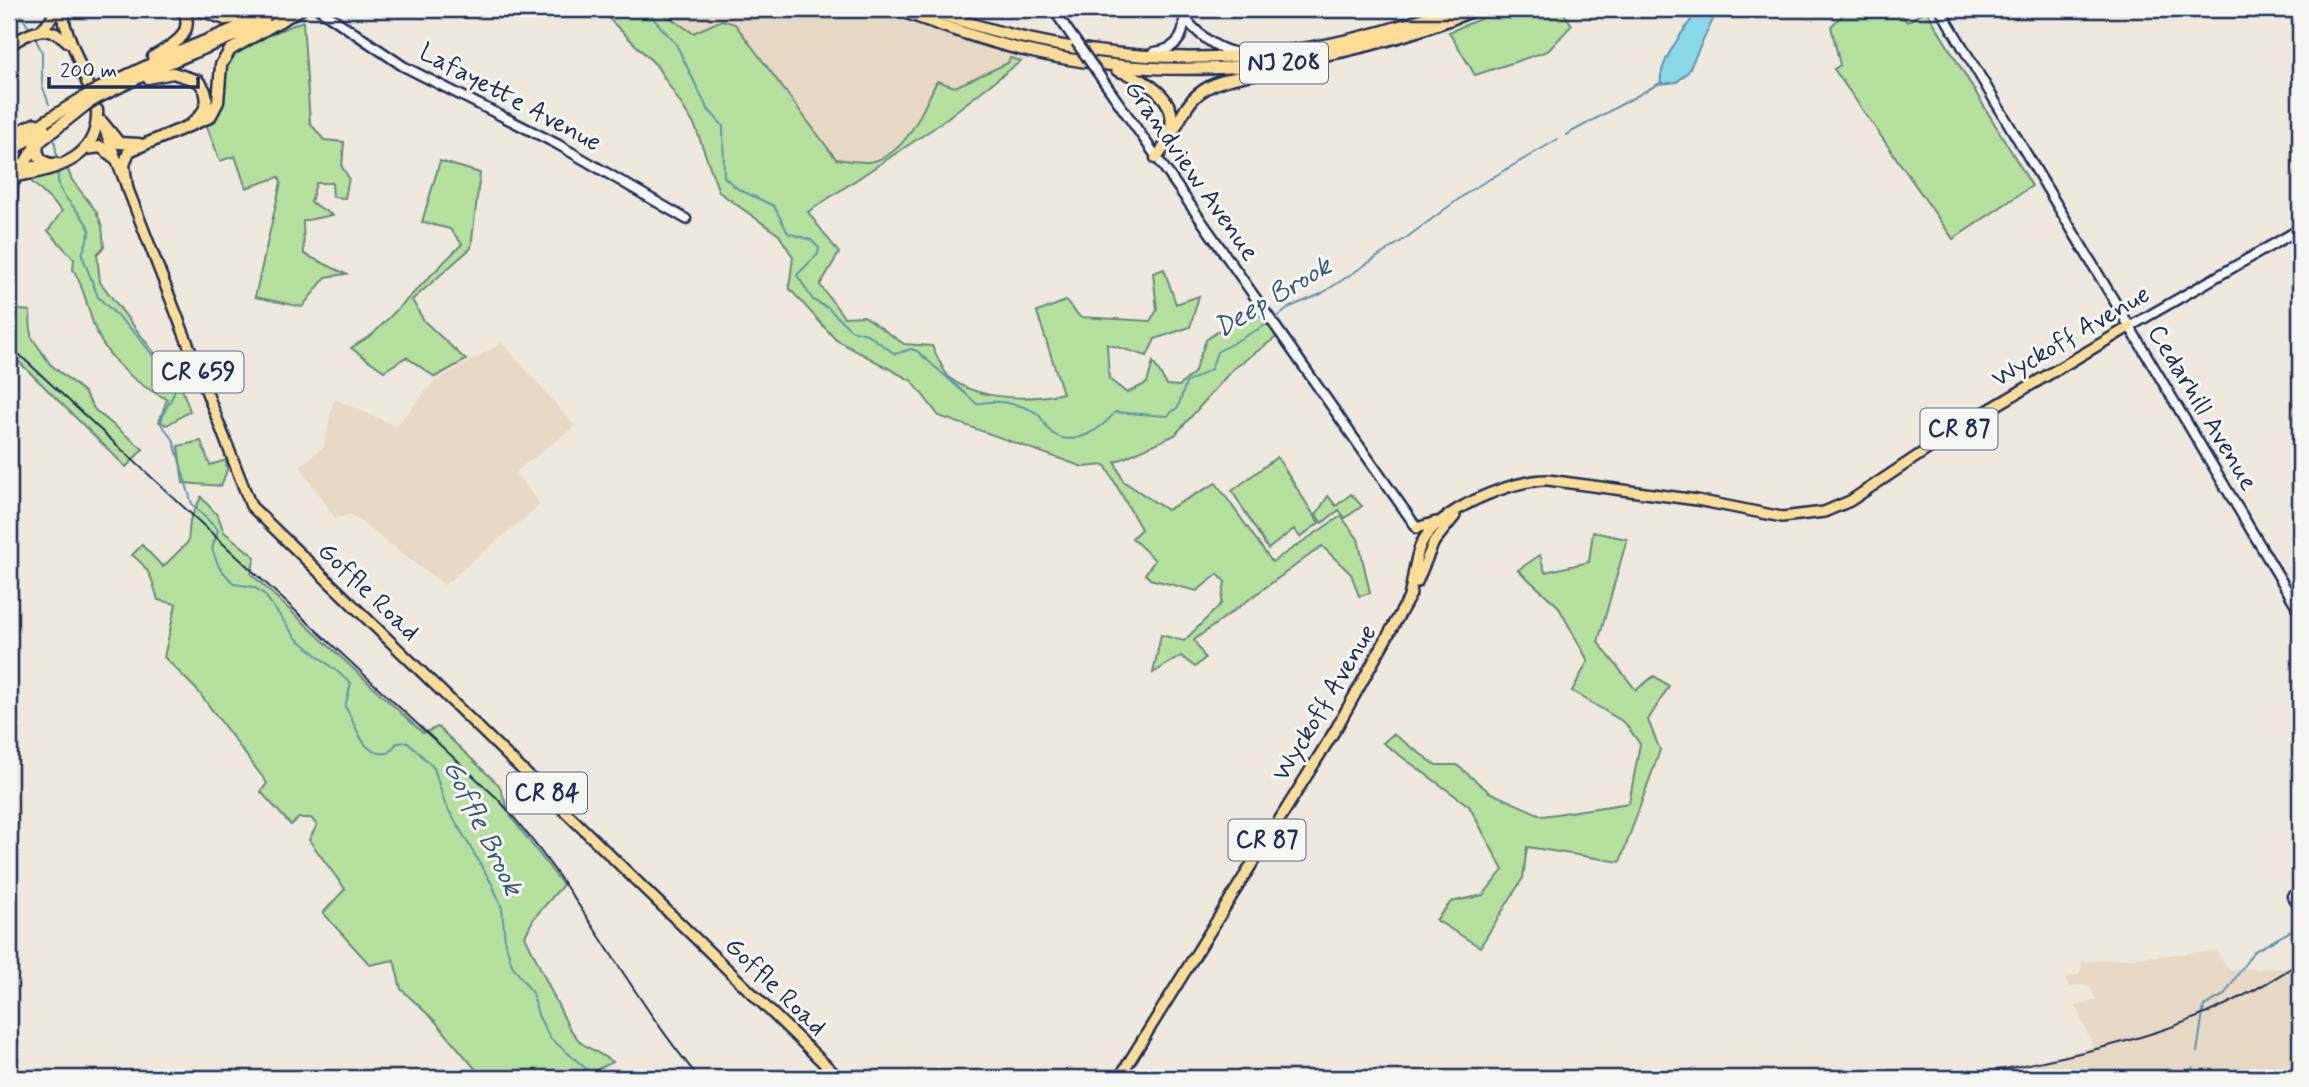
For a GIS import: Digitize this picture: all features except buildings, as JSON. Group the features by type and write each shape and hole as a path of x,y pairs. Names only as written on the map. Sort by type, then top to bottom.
{"highway":[{"path":"59,9 64,23"},
{"path":"98,93 181,38 187,23 183,9"},
{"path":"198,9 231,20 280,10"},
{"path":"98,93 301,9"},
{"path":"127,187 124,159 128,151 139,144 205,120 214,113 218,102 221,65 230,50 301,9"},
{"name":"NJ 208","path":"896,9 993,42 1157,69 1266,65 1337,54 1407,35 1476,9"},
{"name":"NJ 208","path":"926,9 1084,57 1192,59 1301,50 1379,33 1449,9"},
{"path":"9,153 98,93 280,10"},
{"path":"1156,158 1188,104 1208,88 1230,79 1337,54"},
{"path":"1084,57 1141,79 1166,101 1171,126 1156,158"},
{"path":"98,93 158,75 173,73 192,77 205,89 206,104 197,118 180,129"},
{"path":"9,144 64,108 85,100"},
{"path":"9,200 12,177 41,139 85,100"},
{"path":"12,177 49,171 84,149 97,132 97,110"},
{"path":"102,122 119,143 139,144"},
{"path":"41,139 37,147 41,160 48,164 63,162"},
{"path":"84,149 101,147 116,158"}],"main road":[{"path":"9,46 35,33 59,9"},
{"name":"Goffle Road","path":"64,23 251,506 839,1078"},
{"path":"35,33 57,32 73,47"},
{"path":"9,135 64,108"},
{"name":"Wyckoff Avenue","path":"1430,539 1444,519 1504,487 1537,480 1697,500 1782,517 1824,512 1850,501 1970,421 2129,327"},
{"name":"Wyckoff Avenue","path":"1119,1078 1337,727 1409,597 1420,546 1464,508"},
{"path":"1417,528 1444,519"},
{"path":"1417,528 1430,539"}],"street":[{"name":"Lafayette Avenue","path":"318,9 403,66 557,144 686,219"},
{"name":"Grandview Avenue","path":"1053,9 1417,528"},
{"path":"1178,9 1207,40 1224,50 1243,53 1301,50"},
{"name":"Cedarhill Avenue","path":"1940,9 2300,612"},
{"path":"1084,57 1167,50 1181,39 1184,18"},
{"name":"Wyckoff Avenue","path":"2129,327 2300,229"},
{"path":"2296,894 2300,906"}],"shaded area":[{"path":"641,9 880,9 955,36 1024,56 807,210"},
{"path":"502,343 575,426 515,472 540,505 444,585 350,514 336,519 300,466 324,446 334,399 396,426 435,381"},
{"path":"2216,951 2228,969 2293,968 2300,963 2300,1078 1970,1078 2093,1047 2076,1006 2096,999 2088,985 2069,987 2065,978 2080,974 2082,962"}],"green space":[{"path":"599,9 657,9 693,33 722,20 735,24 836,159 855,162 874,161 897,148 913,128 937,81 955,87 1008,63 1010,58 1021,61 934,128 808,212 839,253 820,285 844,317 864,316 904,344 932,346 948,376 963,386 990,395 1021,398 1063,393 1037,312 1066,301 1080,317 1150,321 1157,310 1153,273 1164,269 1176,304 1199,296 1190,327 1155,339 1147,356 1107,344 1109,379 1127,393 1147,383 1153,362 1167,385 1179,386 1194,373 1206,340 1257,303 1279,335 1232,370 1175,435 1115,462 1123,481 1167,510 1216,483 1272,562 1341,516 1358,539 1370,593 1359,596 1351,574 1322,546 1194,640 1205,658 1195,667 1181,656 1153,673 1161,635 1184,641 1221,604 1225,582 1218,574 1197,591 1150,579 1145,574 1155,560 1132,538 1141,529 1105,465 1083,467 939,416 912,381 836,340 789,288 793,257 779,235 719,192 695,126 656,65"},
{"path":"1503,9 1561,9 1572,25 1548,51 1475,75 1449,32"},
{"path":"1849,9 1896,9 1907,22 1926,10 2032,186 1953,239 1834,69 1840,65 1831,26"},
{"path":"303,21 310,123 324,140 344,142 342,167 349,178 345,198 333,197 332,183 316,183 311,202 332,215 303,221 304,254 346,274 326,277 302,307 255,297 281,182 279,177 246,188 235,156 220,161 206,124 220,107 227,66 240,47"},
{"path":"440,161 480,173 471,248 412,300 424,321 466,360 435,377 406,357 384,371 351,348 373,334 462,244 450,229 422,222"},
{"path":"67,168 72,180 96,211 102,226 104,247 97,254 100,282 182,389 190,411 167,425 159,422 167,399 135,380 108,352 96,331 73,269 74,259 48,231 62,211 30,180"},
{"path":"9,302 20,310 30,311 31,336 50,364 84,392 95,410 143,449 126,467 9,352"},
{"path":"201,441 210,465 226,460 227,470 221,486 183,483 178,446"},
{"path":"1277,457 1319,523 1300,537 1294,529 1268,549 1232,491"},
{"path":"1351,494 1362,506 1345,518 1339,510 1322,523 1316,515 1328,496 1336,506"},
{"path":"201,497 218,516 224,532 255,557 251,574 423,733 438,727 499,785 511,817 563,885 534,918 525,936 568,1026 581,1043 613,1062 586,1075 586,1078 483,1078 435,1021 401,989 394,960 370,965 323,913 345,889 309,840 317,825 311,818 299,818 291,825 261,792 267,783 197,690 164,657 176,604 158,600 150,575 143,564 132,555 142,545 163,567 188,542 190,520"},
{"path":"1593,532 1627,539 1598,642 1636,690 1654,676 1669,686 1648,720 1660,750 1620,862 1527,847 1523,878 1480,947 1436,920 1451,902 1483,895 1503,870 1469,806 1383,743 1393,734 1436,765 1457,765 1489,792 1543,816 1629,803 1640,744 1625,723 1572,691 1588,661 1558,606 1518,570 1540,555 1545,572 1589,562"}],"water":[{"path":"1699,9 1718,9 1688,72 1677,82 1661,84 1661,75 1668,56"}],"waterway":[{"name":"Goffle Brook","path":"17,9 31,31"},
{"name":"Deep Brook","path":"645,9 676,44 707,108 723,126 724,177 738,189 774,206 788,233 811,240 819,248 818,254 797,275 813,300 828,308 851,330 867,334 895,354 911,349 917,351 977,404 998,402 1028,409 1038,414 1052,433 1069,439 1095,430 1115,412 1167,416 1178,407 1186,383 1211,369 1217,352 1269,323"},
{"name":"Goffle Brook","path":"34,36 42,52 42,85 49,104"},
{"name":"Deep Brook","path":"1566,135 1662,82"},
{"name":"Goffle Brook","path":"54,137 57,158"},
{"name":"Deep Brook","path":"1274,320 1290,307 1321,294 1406,238 1471,190 1558,139"},
{"name":"Goffle Brook","path":"58,172 61,189 90,231 82,255 98,297 137,335 175,384 161,424 173,439 192,504 218,530 212,549 219,567 234,584 254,587 264,594 296,638 351,683 345,707 360,738 371,750 388,753 397,743 408,742 434,768 445,804 492,884 502,908 505,941 512,965 533,994 538,1015 550,1038 597,1078"},
{"name":"Goffle Brook","path":"2197,1052 2204,1006 2224,995 2253,952 2300,926"},
{"name":"Goffle Brook","path":"2189,1078 2193,1067"}],"railway":[{"path":"9,345 496,797 551,865 647,1009 699,1078"},
{"path":"1961,1078 2096,1049 2178,1025 2219,1008 2300,962"}]}
